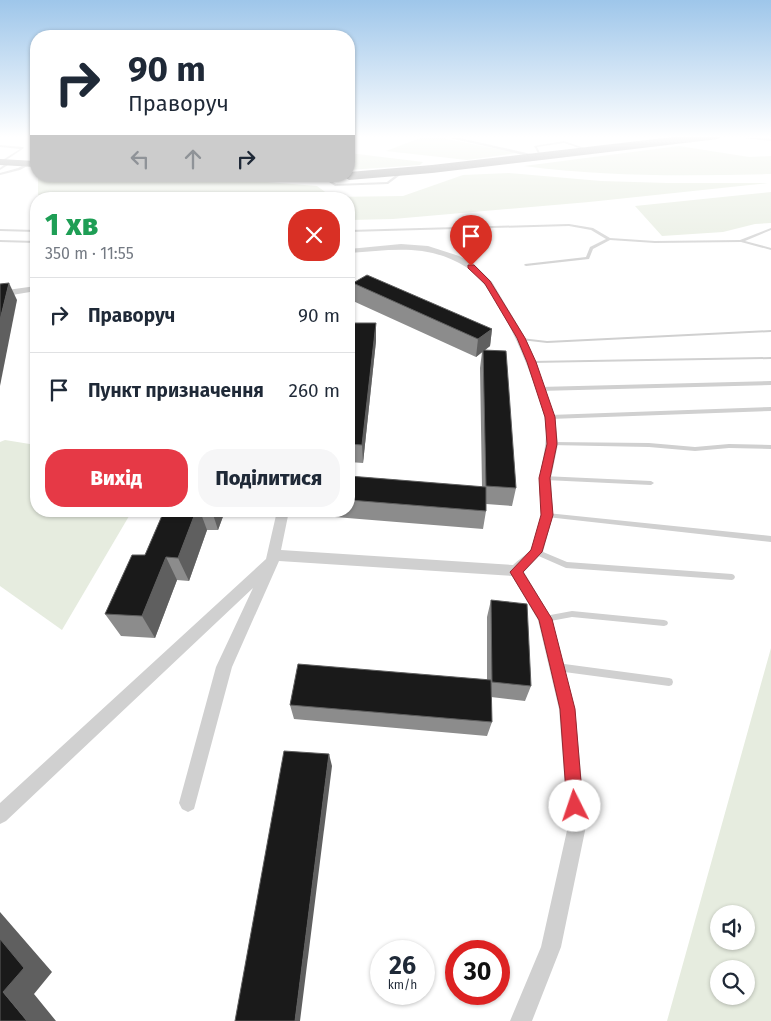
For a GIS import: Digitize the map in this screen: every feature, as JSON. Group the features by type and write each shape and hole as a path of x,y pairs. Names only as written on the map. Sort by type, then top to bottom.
{"street":[{"path":"0,815 272,558 516,572 536,552 547,515 545,478 552,444 550,417 521,338 488,282 471,266 456,258 425,248 401,246 355,251"},
{"path":"0,294 30,290"},
{"path":"188,804 224,667 272,558 282,517"},
{"path":"516,572 545,619 568,709 576,826 551,947 521,1021"}],"lane":[{"path":"333,184 371,184"},
{"path":"355,230 569,225 592,229 609,239 655,242 741,240 771,230"},
{"path":"0,230 30,231"},
{"path":"526,265 588,258 591,248 609,239"},
{"path":"741,240 771,249"},
{"path":"0,241 30,242"},
{"path":"521,338 547,342 771,331"},
{"path":"531,362 771,358"},
{"path":"539,389 771,383"},
{"path":"550,417 771,409"},
{"path":"552,444 695,449 729,446 771,447"},
{"path":"545,478 651,483"},
{"path":"547,515 771,539"},
{"path":"536,552 566,565 732,577"},
{"path":"545,619 572,614 664,624"},
{"path":"557,666 670,682"}],"shaded area":[{"path":"38,184 288,184 317,186 325,192 38,192"},
{"path":"438,184 762,184 589,202 393,219 355,220 355,197 403,196"},
{"path":"771,192 771,223 755,224 723,232 662,236 635,206"},
{"path":"5,440 30,444 30,517 128,517 62,630 0,586 0,442"},
{"path":"771,648 771,1021 667,1021"}],"building":[{"path":"367,275 492,329 478,339 355,284 355,282"},
{"path":"9,283 0,320 0,284"},
{"path":"355,323 376,323 362,445 355,444"},
{"path":"483,350 506,351 516,488 486,486"},
{"path":"355,476 486,487 486,511 355,500"},
{"path":"161,517 194,517 178,558 166,557 142,616 105,614 132,555 145,555"},
{"path":"491,600 527,604 531,686 492,682"},
{"path":"298,664 491,680 492,722 290,705"},
{"path":"284,751 329,754 295,1021 235,1021"},
{"path":"0,939 24,968 3,992 27,1021 0,1021"}],"route":[{"path":"471,266 488,282 521,338 550,417 552,444 545,478 547,515 536,552 516,572 545,619 568,709 575,806"}]}
